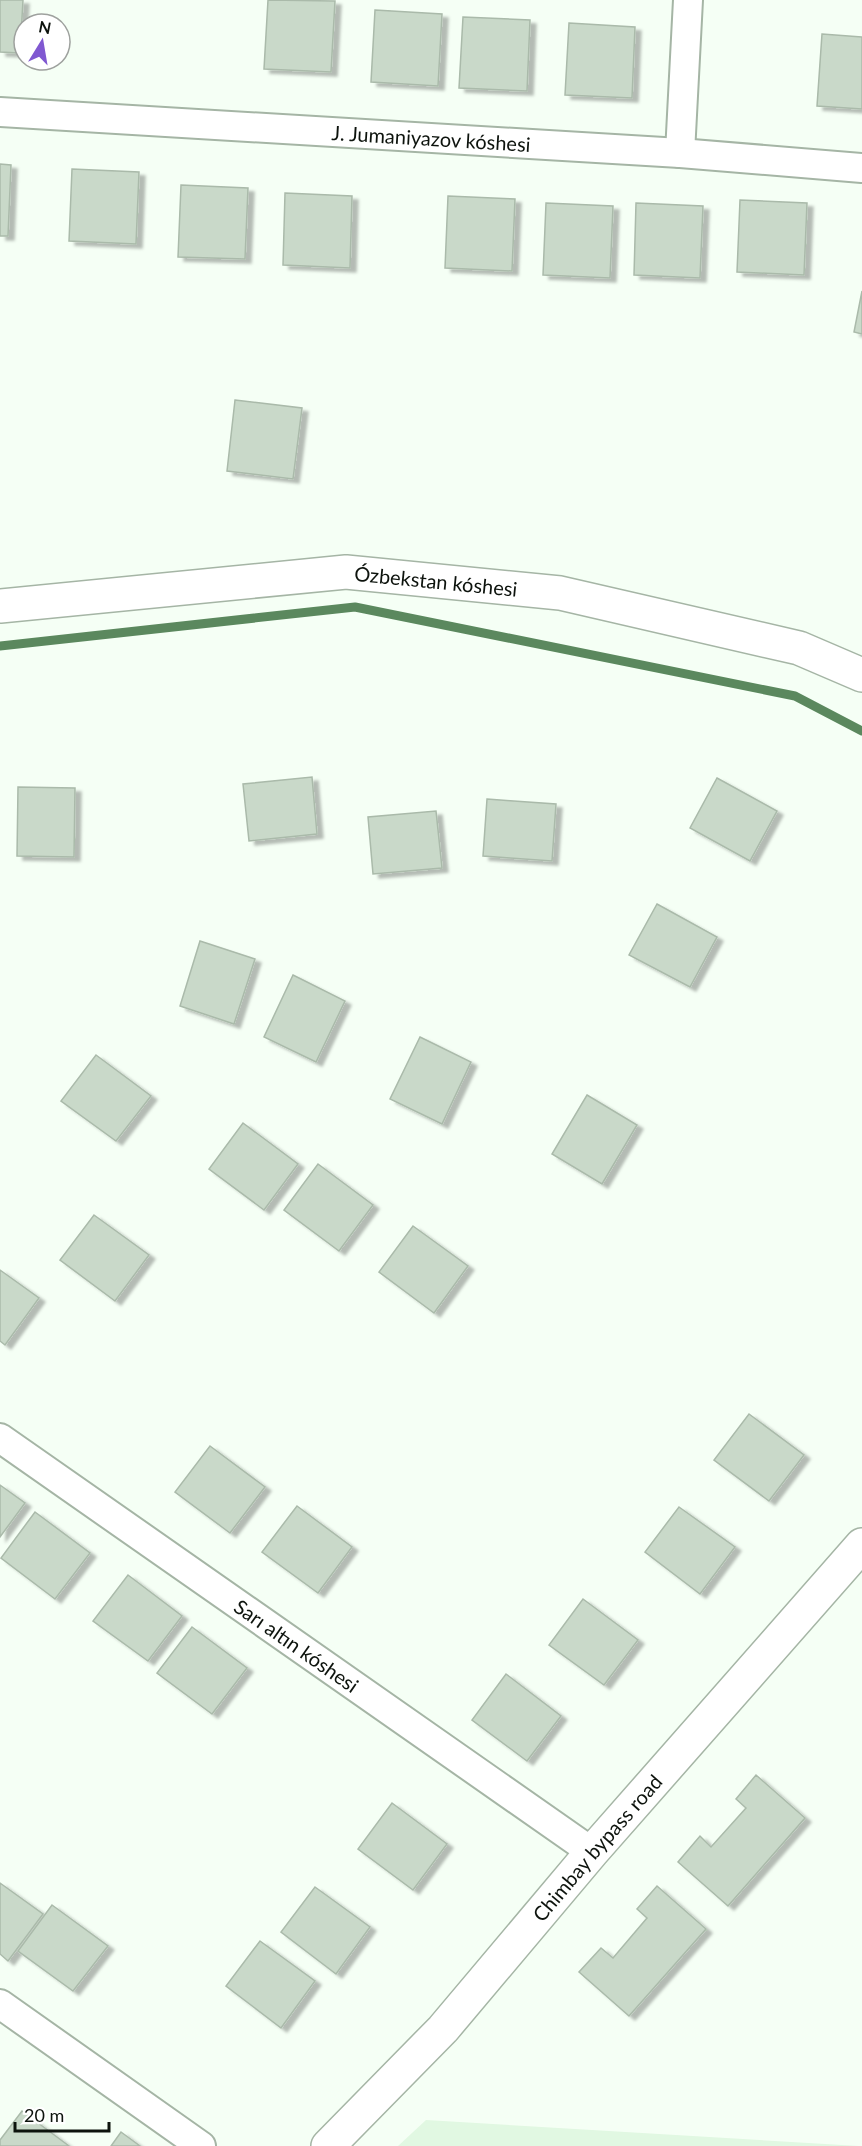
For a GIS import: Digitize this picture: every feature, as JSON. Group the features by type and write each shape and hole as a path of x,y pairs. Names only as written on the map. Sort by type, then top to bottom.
{"street":[{"path":"680,153 688,0"},
{"name":"J. Jumaniyazov kóshesi","path":"0,112 680,153 862,168"},
{"name":"Ózbekstan kóshesi","path":"0,606 346,572 560,593 799,648 862,675"},
{"name":"Sarı altın kóshesi","path":"0,1438 592,1852"},
{"name":"Chimbay bypass road","path":"328,2146 443,2029 592,1852 862,1545"},
{"path":"0,2004 201,2146"}],"shaded area":[{"path":"426,2120 859,2146 398,2146"}],"building":[{"path":"0,0 23,0 22,12 12,12 12,53 0,52"},
{"path":"268,0 335,1 331,72 264,69"},
{"path":"375,10 442,14 438,86 371,82"},
{"path":"463,17 530,20 527,91 459,88"},
{"path":"569,23 635,27 632,98 565,95"},
{"path":"822,34 862,37 862,109 817,106"},
{"path":"0,164 11,165 8,236 0,236"},
{"path":"72,169 139,172 136,244 69,241"},
{"path":"181,185 248,188 245,259 178,257"},
{"path":"285,193 352,196 350,268 283,265"},
{"path":"448,196 515,199 512,271 445,268"},
{"path":"740,200 807,203 804,275 737,272"},
{"path":"546,203 613,206 610,278 543,275"},
{"path":"636,203 703,206 700,278 634,275"},
{"path":"862,291 862,334 854,332"},
{"path":"235,400 302,408 293,479 227,471"},
{"path":"312,777 317,834 249,841 243,784"},
{"path":"717,778 777,811 750,861 690,828"},
{"path":"18,787 75,788 74,857 17,856"},
{"path":"487,799 556,804 552,861 483,856"},
{"path":"436,811 442,868 373,874 368,817"},
{"path":"657,904 717,937 690,987 629,955"},
{"path":"200,941 255,959 234,1024 180,1006"},
{"path":"293,975 345,1001 316,1062 264,1037"},
{"path":"420,1037 471,1062 442,1124 390,1099"},
{"path":"96,1055 151,1096 116,1141 61,1101"},
{"path":"587,1095 637,1125 602,1184 552,1154"},
{"path":"243,1123 298,1164 264,1210 209,1169"},
{"path":"318,1164 373,1205 339,1251 284,1210"},
{"path":"94,1215 149,1255 115,1301 60,1260"},
{"path":"413,1226 468,1266 434,1313 379,1272"},
{"path":"0,1270 39,1298 5,1345 0,1341"},
{"path":"749,1414 804,1455 769,1501 714,1460"},
{"path":"210,1446 265,1487 230,1533 175,1492"},
{"path":"0,1485 25,1503 0,1537"},
{"path":"297,1506 352,1547 318,1593 262,1552"},
{"path":"679,1507 735,1547 700,1594 645,1552"},
{"path":"35,1512 90,1553 55,1599 1,1558"},
{"path":"128,1575 182,1616 148,1661 93,1621"},
{"path":"583,1599 638,1640 604,1685 549,1645"},
{"path":"192,1627 247,1668 212,1714 157,1673"},
{"path":"506,1674 561,1716 527,1761 472,1720"},
{"path":"756,1775 805,1818 728,1906 678,1862 700,1836 711,1847 746,1808 736,1799"},
{"path":"392,1803 447,1844 413,1890 358,1849"},
{"path":"0,1883 43,1914 8,1961 0,1954"},
{"path":"657,1886 706,1929 629,2016 579,1972 601,1948 613,1958 647,1918 637,1909"},
{"path":"315,1887 370,1927 336,1974 281,1932"},
{"path":"52,1905 108,1946 73,1991 18,1951"},
{"path":"260,1941 315,1981 281,2028 226,1986"},
{"path":"22,2111 69,2146 0,2146 0,2140"},
{"path":"121,2132 140,2146 111,2146"}],"waterway":[{"path":"0,646 355,607 795,696 862,731"}]}
